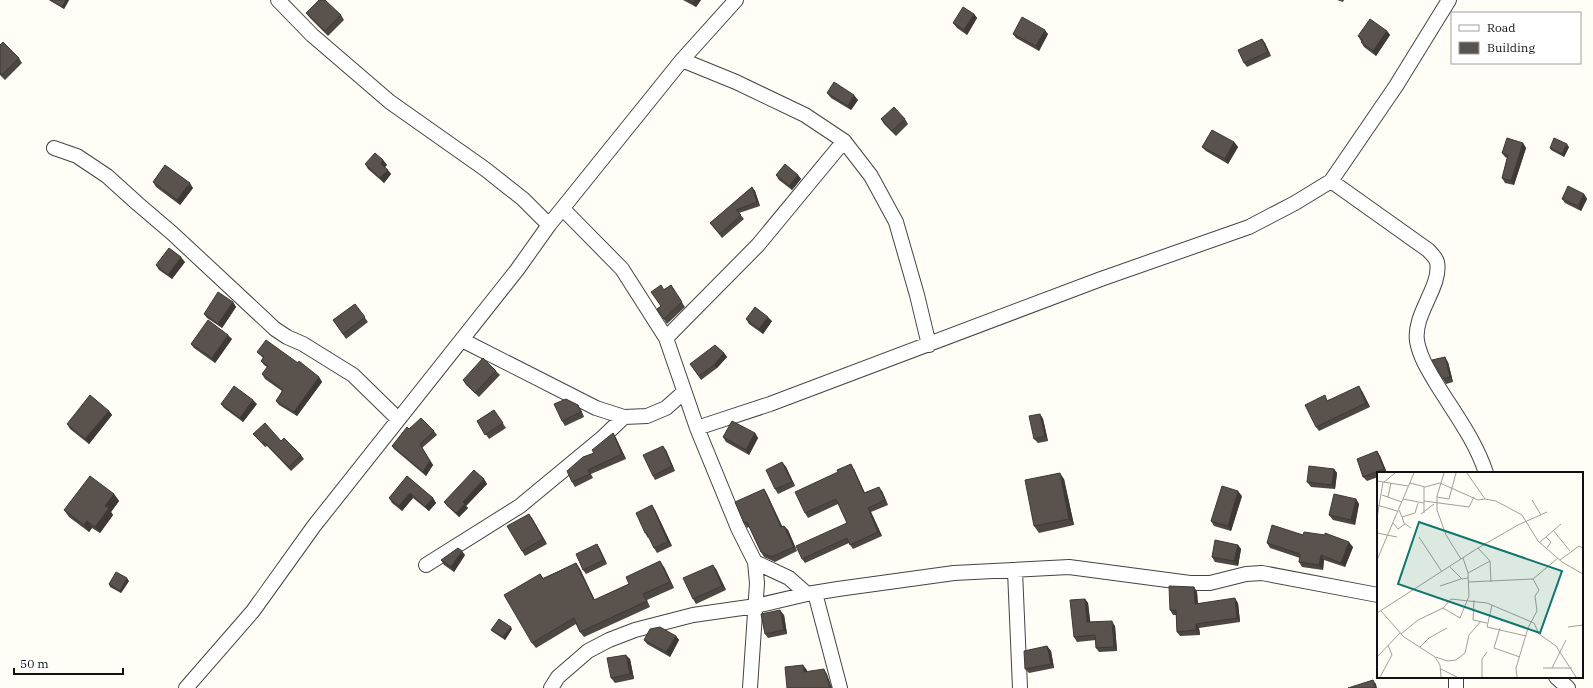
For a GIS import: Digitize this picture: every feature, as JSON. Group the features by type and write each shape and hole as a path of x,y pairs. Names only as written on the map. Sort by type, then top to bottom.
{"street":[{"path":"278,0 312,35 390,102 486,169 523,199 549,225"},
{"path":"186,688 253,610 314,526 517,270 549,225 682,60 736,0"},
{"path":"697,428 770,404 930,345 1101,279 1249,227 1295,203 1331,181 1396,86 1450,0"},
{"path":"682,60 736,82 805,115 844,140 871,176 896,222 930,345"},
{"path":"666,338 758,245 844,140"},
{"path":"54,148 77,156 107,176 172,233 275,330 303,344 353,375 398,419"},
{"path":"1331,181 1428,250 1436,260 1438,273 1418,324 1417,340 1420,355 1480,454 1486,472"},
{"path":"563,209 622,269 666,338 697,428 738,528 755,562 757,582 750,688"},
{"path":"462,340 596,408 624,417 647,416 666,408 684,392"},
{"path":"426,565 520,506 601,439 624,417"},
{"path":"755,562 789,578 811,593 840,688"},
{"path":"551,688 558,677 588,651 609,640 635,630 693,616 756,606 811,593 954,573 1069,568 1190,583 1210,583 1246,574 1262,573 1377,595"},
{"path":"1015,571 1020,688"},
{"path":"1557,678 1568,688"}],"building":[{"path":"50,0 66,0 62,7"},
{"path":"319,0 325,0 341,15 325,31 306,13"},
{"path":"688,0 695,0 693,3"},
{"path":"963,7 974,14 964,30 953,23"},
{"path":"1022,17 1045,30 1036,46 1013,34"},
{"path":"1370,19 1387,31 1373,51 1361,42 1363,40 1358,36"},
{"path":"1262,39 1268,52 1244,63 1238,50"},
{"path":"3,42 19,58 2,75 0,73 0,45"},
{"path":"834,82 854,95 848,106 827,93"},
{"path":"894,107 905,119 892,131 881,119"},
{"path":"1212,130 1234,142 1225,159 1202,147"},
{"path":"1507,138 1523,143 1511,181 1502,178 1508,155 1502,153"},
{"path":"1554,138 1567,144 1562,154 1550,148"},
{"path":"375,153 383,160 381,164 388,170 380,178 365,164"},
{"path":"785,164 798,175 789,186 776,175"},
{"path":"165,165 190,183 177,200 153,182"},
{"path":"1568,186 1584,194 1578,206 1562,199"},
{"path":"752,187 757,202 736,210 741,215 720,234 710,223"},
{"path":"169,248 181,257 168,275 156,265"},
{"path":"661,285 664,290 671,285 682,302 664,319 657,309 661,306 651,292"},
{"path":"218,292 233,302 218,324 204,314"},
{"path":"355,304 365,317 343,334 333,320"},
{"path":"755,307 768,317 759,329 746,319"},
{"path":"208,320 228,335 212,358 191,344"},
{"path":"266,340 298,363 299,361 319,377 294,412 276,401 283,390 262,374 268,366 261,361 264,357 257,352"},
{"path":"715,345 724,353 714,365 699,376 690,364"},
{"path":"1445,357 1450,377 1443,379 1432,360"},
{"path":"483,358 496,371 475,393 463,380"},
{"path":"234,386 253,400 240,418 221,404"},
{"path":"1359,386 1366,403 1316,427 1305,405 1325,395 1327,401"},
{"path":"90,395 109,411 85,439 67,424"},
{"path":"566,399 578,405 581,412 562,421 554,404"},
{"path":"494,410 503,423 485,435 477,421"},
{"path":"1040,414 1045,436 1034,439 1029,416"},
{"path":"421,418 434,431 420,444 430,461 423,472 392,446 407,427 409,429"},
{"path":"732,421 755,433 746,450 723,437"},
{"path":"265,423 281,441 284,438 301,455 289,467 264,442 262,443 253,434"},
{"path":"613,433 622,454 588,470 590,474 572,482 567,471 583,457 594,453 592,450"},
{"path":"663,446 672,466 653,476 643,455"},
{"path":"1377,451 1384,469 1363,477 1357,459"},
{"path":"782,462 792,482 775,489 766,470"},
{"path":"851,464 864,493 879,487 885,500 868,508 878,532 850,545 847,538 802,559 796,546 847,523 836,499 805,513 795,492 838,472 837,470"},
{"path":"1309,466 1334,469 1332,485 1307,482"},
{"path":"474,470 484,479 463,502 465,504 456,513 444,502"},
{"path":"1060,473 1069,519 1034,526 1025,480"},
{"path":"90,476 114,494 105,506 109,508 95,527 87,521 84,525 64,510"},
{"path":"407,476 433,498 425,507 410,493 399,506 389,498"},
{"path":"1222,486 1238,491 1228,526 1211,521"},
{"path":"764,489 781,527 784,526 794,547 771,557 761,552 747,522 744,523 735,502"},
{"path":"1334,494 1356,499 1351,520 1329,515"},
{"path":"652,505 668,542 654,548 636,513"},
{"path":"529,514 543,539 522,551 507,526"},
{"path":"1272,525 1303,535 1304,532 1325,535 1325,533 1349,542 1341,563 1321,555 1319,565 1299,562 1300,554 1267,543"},
{"path":"1215,540 1238,545 1234,561 1212,557"},
{"path":"597,544 604,560 583,570 576,554"},
{"path":"458,548 462,551 451,567 441,560"},
{"path":"660,561 670,582 643,594 647,601 580,632 574,618 532,643 504,595 540,574 543,579 576,563 594,600 629,584 626,577"},
{"path":"713,565 722,586 693,599 683,578"},
{"path":"116,572 127,578 120,591 109,584"},
{"path":"1169,586 1194,587 1195,604 1235,598 1237,618 1196,624 1196,630 1177,632 1176,610 1170,610"},
{"path":"1085,599 1087,622 1112,621 1114,647 1096,648 1095,635 1074,637 1070,600"},
{"path":"780,610 784,630 765,634 761,614"},
{"path":"499,619 511,627 503,637 491,630"},
{"path":"660,627 676,636 666,652 644,640 650,629"},
{"path":"1047,646 1051,664 1025,669 1024,651"},
{"path":"626,655 630,674 611,678 607,658"},
{"path":"803,665 804,672 824,669 830,688 787,688 785,667"},
{"path":"1373,680 1375,688 1348,688"}]}
